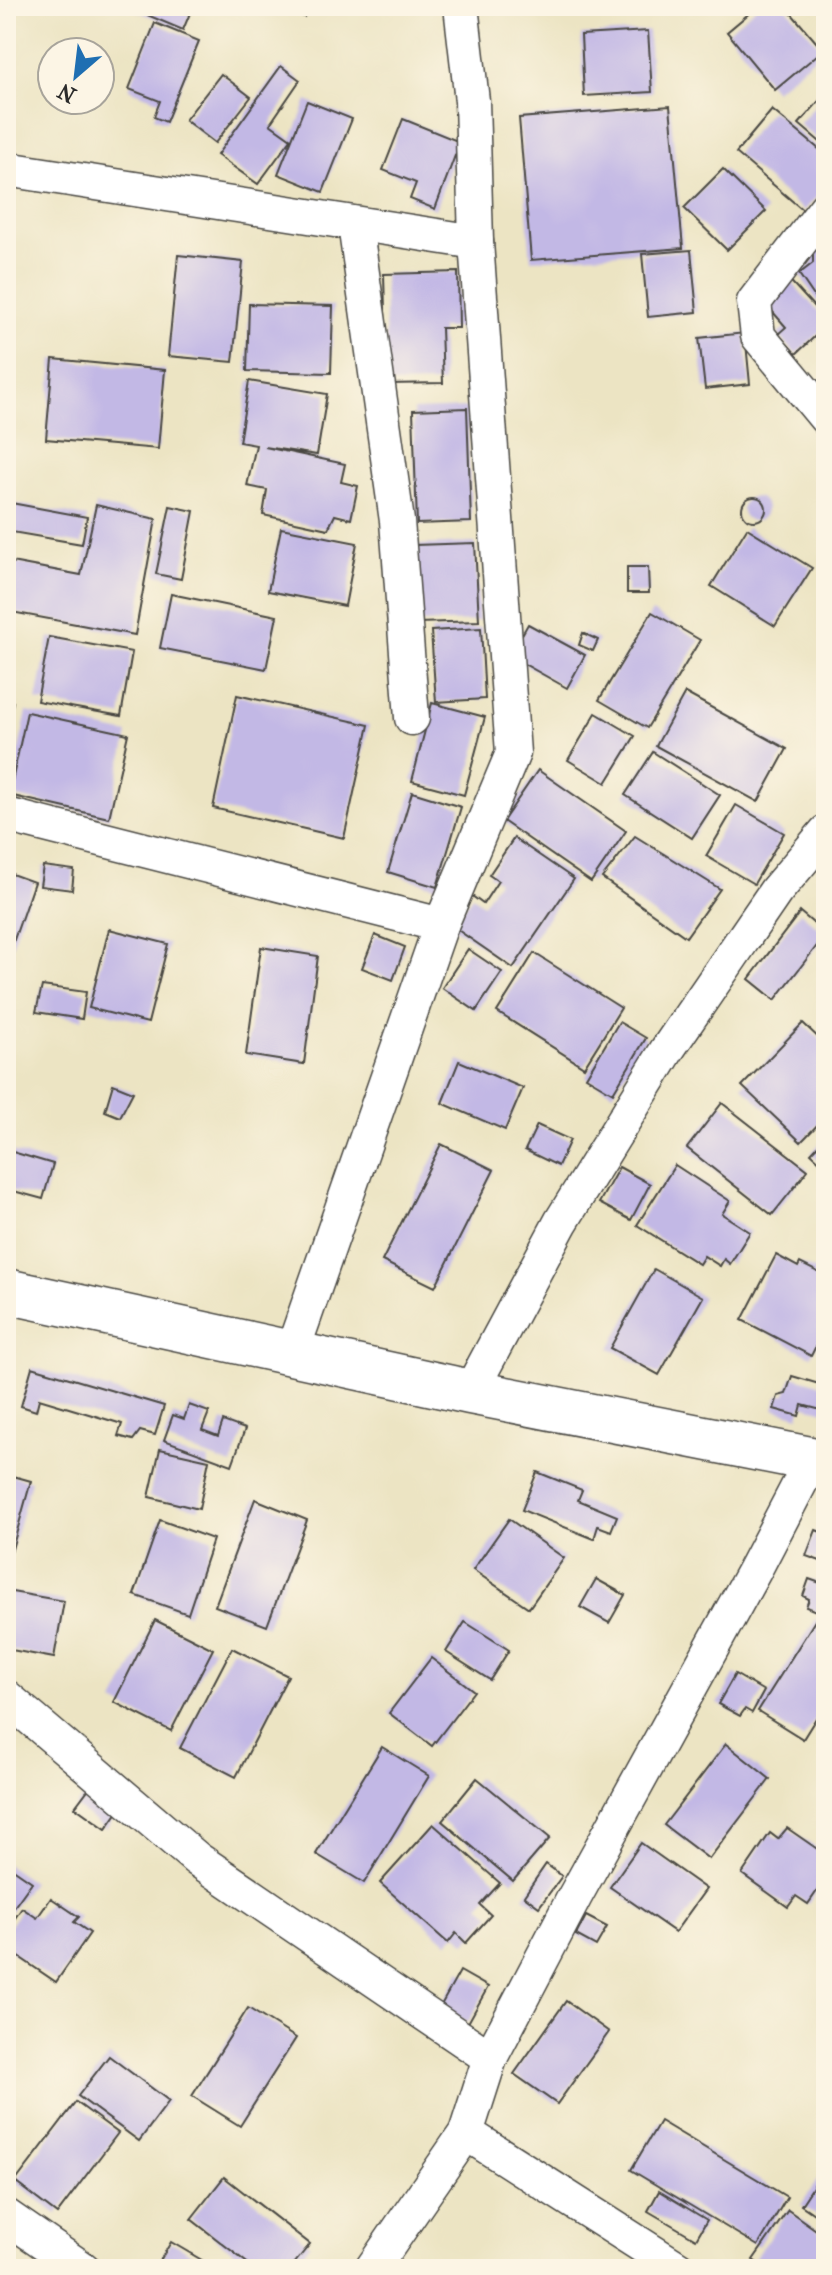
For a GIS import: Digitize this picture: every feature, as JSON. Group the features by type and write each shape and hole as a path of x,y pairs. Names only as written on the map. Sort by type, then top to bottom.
{"street":[{"path":"292,1352 441,925 513,753 476,242 472,101 461,6"},
{"path":"6,169 476,242"},
{"path":"826,208 754,302 758,336 826,418"},
{"path":"355,224 397,521 412,718"},
{"path":"6,815 441,925"},
{"path":"470,1392 561,1222 667,1050 776,891 826,832"},
{"path":"6,1292 470,1392 819,1461 754,1571 575,1896 490,2058 466,2133 372,2269"},
{"path":"6,1697 197,1859 490,2058"},
{"path":"466,2133 679,2269"},
{"path":"6,2216 83,2269"}],"building":[{"path":"126,6 193,6 183,30"},
{"path":"282,6 310,6 304,17"},
{"path":"758,6 785,6 823,50 775,90 727,32"},
{"path":"155,23 199,41 166,122 154,117 160,101 129,89"},
{"path":"648,31 652,92 584,96 581,35"},
{"path":"281,66 300,80 270,124 291,139 258,184 217,155"},
{"path":"221,74 251,97 215,143 185,120"},
{"path":"826,93 826,147 799,124"},
{"path":"307,101 352,119 323,192 278,174"},
{"path":"670,106 683,248 531,260 519,118"},
{"path":"772,110 826,155 826,186 804,211 736,153"},
{"path":"403,119 460,142 435,209 410,199 416,183 383,170"},
{"path":"723,169 766,211 727,250 684,208"},
{"path":"826,240 826,296 818,302 799,274 813,263 813,249"},
{"path":"691,250 697,312 648,317 642,254"},
{"path":"178,255 243,262 233,362 168,356"},
{"path":"458,272 459,328 441,328 443,383 387,384 384,274"},
{"path":"784,274 826,320 826,326 796,354 778,334 786,327 759,296"},
{"path":"249,304 333,306 331,373 247,371"},
{"path":"745,333 750,384 705,389 699,338"},
{"path":"53,359 165,370 158,449 46,439"},
{"path":"249,381 327,394 317,455 265,447 345,464 341,482 358,486 351,519 335,515 328,529 263,515 267,490 247,486 256,445 239,442"},
{"path":"467,408 471,522 417,524 413,410"},
{"path":"754,497 763,500 766,509 763,518 754,521 745,518 742,509 745,500"},
{"path":"6,502 87,517 82,544 6,531"},
{"path":"96,505 156,519 135,635 6,611 6,561 81,575"},
{"path":"170,506 194,511 181,579 156,574"},
{"path":"281,528 357,543 345,606 268,591"},
{"path":"747,528 812,568 775,626 711,586"},
{"path":"475,543 479,621 418,623 414,545"},
{"path":"627,567 648,567 649,593 627,593"},
{"path":"171,594 277,616 266,669 160,648"},
{"path":"652,612 700,640 647,728 599,700"},
{"path":"528,624 585,655 567,688 510,656"},
{"path":"481,628 485,699 436,702 431,631"},
{"path":"583,633 598,640 593,651 579,645"},
{"path":"49,637 132,652 121,716 37,701"},
{"path":"685,693 787,749 758,802 656,746"},
{"path":"237,695 369,725 344,838 213,808"},
{"path":"6,701 13,702 7,727 6,727"},
{"path":"432,703 485,717 464,795 412,781"},
{"path":"27,712 128,734 109,818 9,795"},
{"path":"596,713 635,736 606,783 568,760"},
{"path":"653,752 720,795 692,838 625,795"},
{"path":"538,770 626,831 591,882 503,821"},
{"path":"412,792 461,807 437,887 388,872"},
{"path":"736,805 784,833 754,884 706,856"},
{"path":"635,836 720,889 686,937 602,878"},
{"path":"514,838 574,879 513,968 452,926 472,896 483,904 498,881 489,875"},
{"path":"43,866 74,870 72,890 40,886"},
{"path":"6,872 34,882 9,954 6,953"},
{"path":"800,912 826,934 775,1000 749,979"},
{"path":"109,929 168,944 148,1023 89,1008"},
{"path":"375,935 405,947 393,980 362,968"},
{"path":"261,947 318,956 304,1064 246,1055"},
{"path":"468,949 502,972 476,1011 442,988"},
{"path":"534,953 621,1008 584,1067 497,1012"},
{"path":"42,986 86,992 82,1019 36,1012"},
{"path":"619,1022 646,1038 613,1093 586,1077"},
{"path":"803,1023 826,1045 826,1116 801,1142 742,1086"},
{"path":"459,1061 523,1088 505,1130 442,1103"},
{"path":"113,1084 133,1092 120,1117 105,1111"},
{"path":"722,1103 808,1170 772,1215 687,1148"},
{"path":"537,1125 570,1140 558,1166 525,1150"},
{"path":"826,1137 826,1167 811,1153"},
{"path":"441,1144 494,1170 435,1287 382,1261"},
{"path":"6,1150 53,1164 43,1199 6,1189"},
{"path":"675,1165 730,1201 722,1214 750,1232 730,1264 724,1259 720,1266 704,1256 699,1264 637,1225"},
{"path":"619,1167 650,1184 631,1220 599,1203"},
{"path":"776,1255 798,1267 800,1263 826,1276 826,1326 811,1356 742,1320"},
{"path":"654,1269 703,1297 659,1375 610,1348"},
{"path":"32,1367 164,1406 155,1435 140,1431 133,1440 118,1436 122,1424 39,1399 36,1411 21,1406"},
{"path":"792,1376 826,1386 825,1411 802,1405 799,1416 774,1409 778,1396 786,1394"},
{"path":"189,1405 209,1412 202,1430 218,1436 223,1421 245,1429 232,1465 164,1440 173,1415 184,1419"},
{"path":"160,1449 209,1460 199,1509 149,1497"},
{"path":"537,1472 582,1490 578,1500 617,1516 611,1531 598,1526 594,1539 522,1510"},
{"path":"6,1474 31,1481 7,1567 6,1567"},
{"path":"255,1499 307,1520 267,1626 215,1606"},
{"path":"509,1519 564,1558 529,1608 473,1570"},
{"path":"160,1520 213,1539 188,1614 134,1595"},
{"path":"816,1530 826,1534 826,1563 806,1556"},
{"path":"596,1579 625,1595 609,1623 580,1607"},
{"path":"809,1579 826,1585 826,1615 806,1607 809,1599 803,1596"},
{"path":"6,1591 64,1601 54,1658 6,1649"},
{"path":"816,1619 826,1625 826,1702 803,1739 758,1711"},
{"path":"155,1620 213,1649 171,1731 114,1702"},
{"path":"465,1622 509,1650 490,1680 446,1652"},
{"path":"232,1648 288,1676 236,1777 180,1748"},
{"path":"431,1658 474,1691 432,1746 389,1713"},
{"path":"735,1674 764,1691 752,1713 745,1709 740,1716 718,1704"},
{"path":"726,1744 770,1779 709,1859 664,1825"},
{"path":"382,1747 429,1776 364,1883 316,1854"},
{"path":"477,1778 550,1838 513,1881 442,1821"},
{"path":"90,1787 120,1809 106,1829 75,1807"},
{"path":"433,1824 500,1883 480,1905 491,1915 466,1943 456,1933 448,1943 380,1883"},
{"path":"787,1828 826,1855 826,1878 808,1904 796,1896 788,1907 742,1874 770,1833 778,1839"},
{"path":"641,1843 706,1889 675,1932 610,1887"},
{"path":"6,1864 32,1882 6,1918"},
{"path":"546,1864 562,1876 539,1907 524,1896"},
{"path":"51,1898 79,1917 74,1922 90,1933 56,1982 6,1948 6,1931 22,1908 37,1918"},
{"path":"586,1916 607,1927 596,1946 576,1935"},
{"path":"460,1971 488,1987 468,2023 440,2007"},
{"path":"566,2001 609,2032 557,2104 514,2074"},
{"path":"248,2008 296,2038 240,2126 192,2096"},
{"path":"109,2056 169,2101 139,2141 78,2096"},
{"path":"76,2102 118,2133 57,2214 15,2182"},
{"path":"660,2121 787,2197 758,2246 631,2170"},
{"path":"826,2167 826,2222 801,2205"},
{"path":"224,2177 310,2244 290,2269 255,2269 191,2219"},
{"path":"659,2191 707,2220 696,2239 648,2211"},
{"path":"788,2210 826,2237 826,2269 766,2269 753,2260"},
{"path":"171,2242 217,2269 155,2269"}]}
